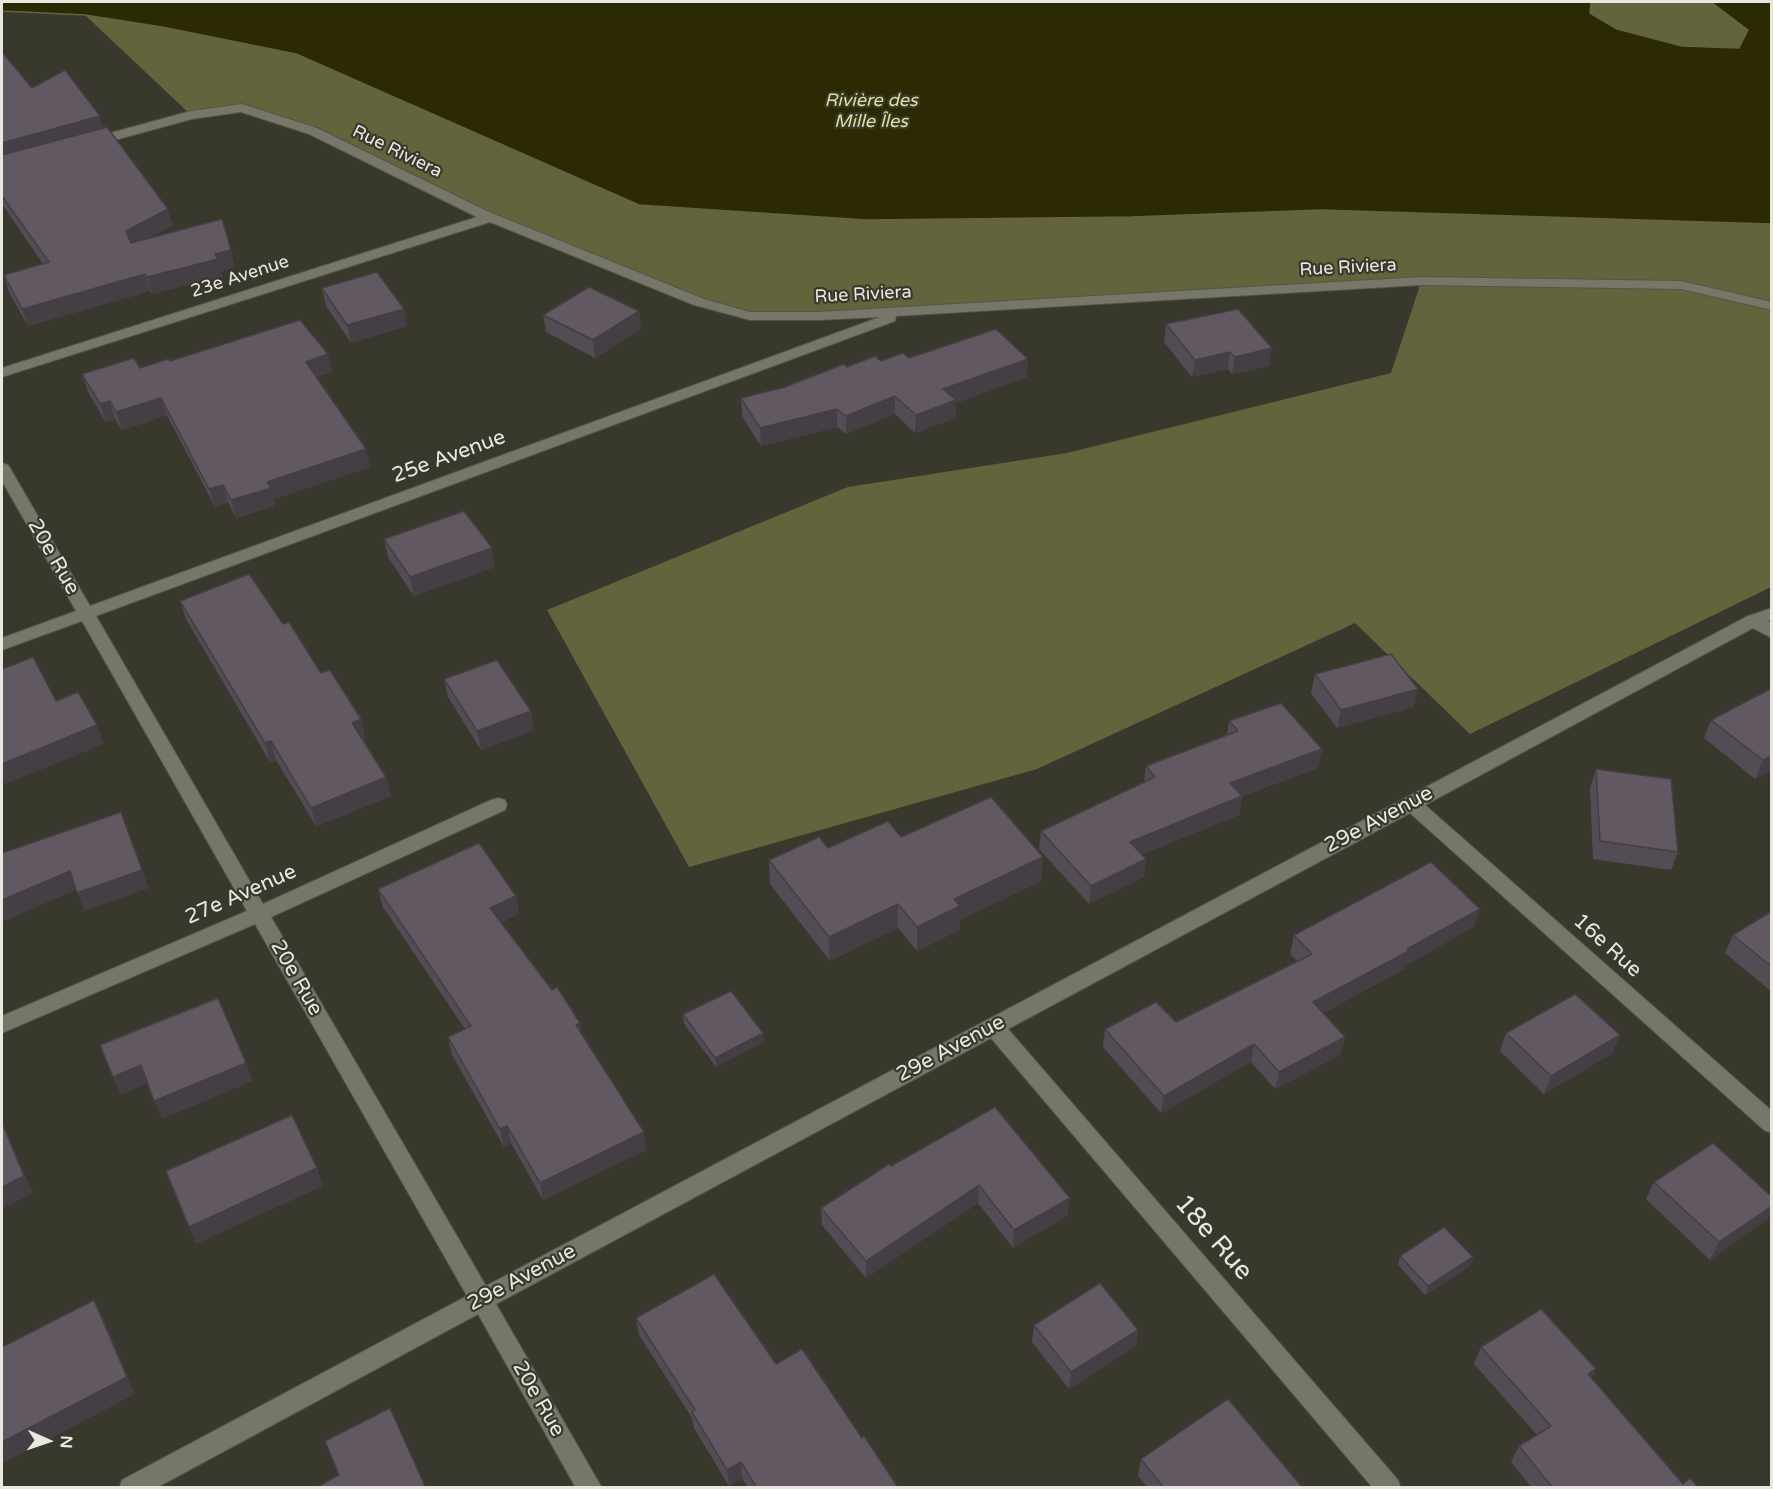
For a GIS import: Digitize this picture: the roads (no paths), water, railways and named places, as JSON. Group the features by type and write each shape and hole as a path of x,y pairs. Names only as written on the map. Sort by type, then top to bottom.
{"street":[{"name":"Rue Riviera","path":"80,146 191,115 242,108 313,131 490,217 699,302 750,316 818,316 1421,281 1681,285 1772,306"},
{"name":"23e Avenue","path":"2,374 490,217"},
{"name":"25e Avenue","path":"2,644 910,311"},
{"name":"20e Rue","path":"2,468 590,1488"},
{"path":"1763,616 1772,632"},
{"name":"29e Avenue","path":"131,1488 1763,616"},
{"name":"16e Rue","path":"1411,803 1772,1124"},
{"name":"27e Avenue","path":"2,1025 259,914 498,805"},
{"name":"18e Rue","path":"993,1026 1389,1488"}],"water":[{"name":"Rivière des Mille Îles","path":"2,2 1591,2 1590,13 1617,29 1682,46 1739,48 1748,30 1711,2 1771,2 1771,224 1321,210 1131,217 866,220 639,205 296,54 162,27 85,15 2,11"}]}
